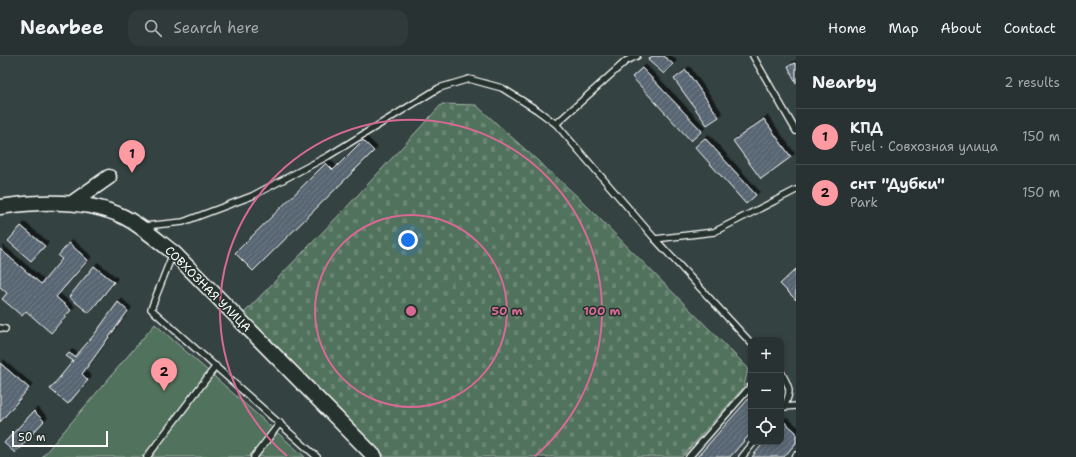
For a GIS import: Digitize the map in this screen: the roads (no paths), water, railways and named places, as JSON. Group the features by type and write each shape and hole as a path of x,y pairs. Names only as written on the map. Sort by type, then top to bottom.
{"street":[{"path":"72,203 110,177"},
{"name":"СОВХОЗНАЯ УЛИЦА","path":"0,207 13,205 72,203 104,209 124,217 139,226 174,253 375,457"}],"lane":[{"path":"556,124 626,61 636,56"},
{"path":"753,56 796,131"},
{"path":"139,226 183,222 252,196 328,156 439,88 469,79 502,88 556,124 655,239 748,340"},
{"path":"655,239 714,232 796,190"},
{"path":"174,253 151,309 317,457"},
{"path":"147,457 216,366"},
{"path":"784,378 790,395 784,406"},
{"path":"689,457 748,389"},
{"path":"784,408 796,406"},
{"path":"254,457 280,423"},
{"path":"742,457 752,445"}],"place":[{"name":"КПД","path":"132,173"},
{"name":"снт \"Дубки\"","path":"164,391"}]}
